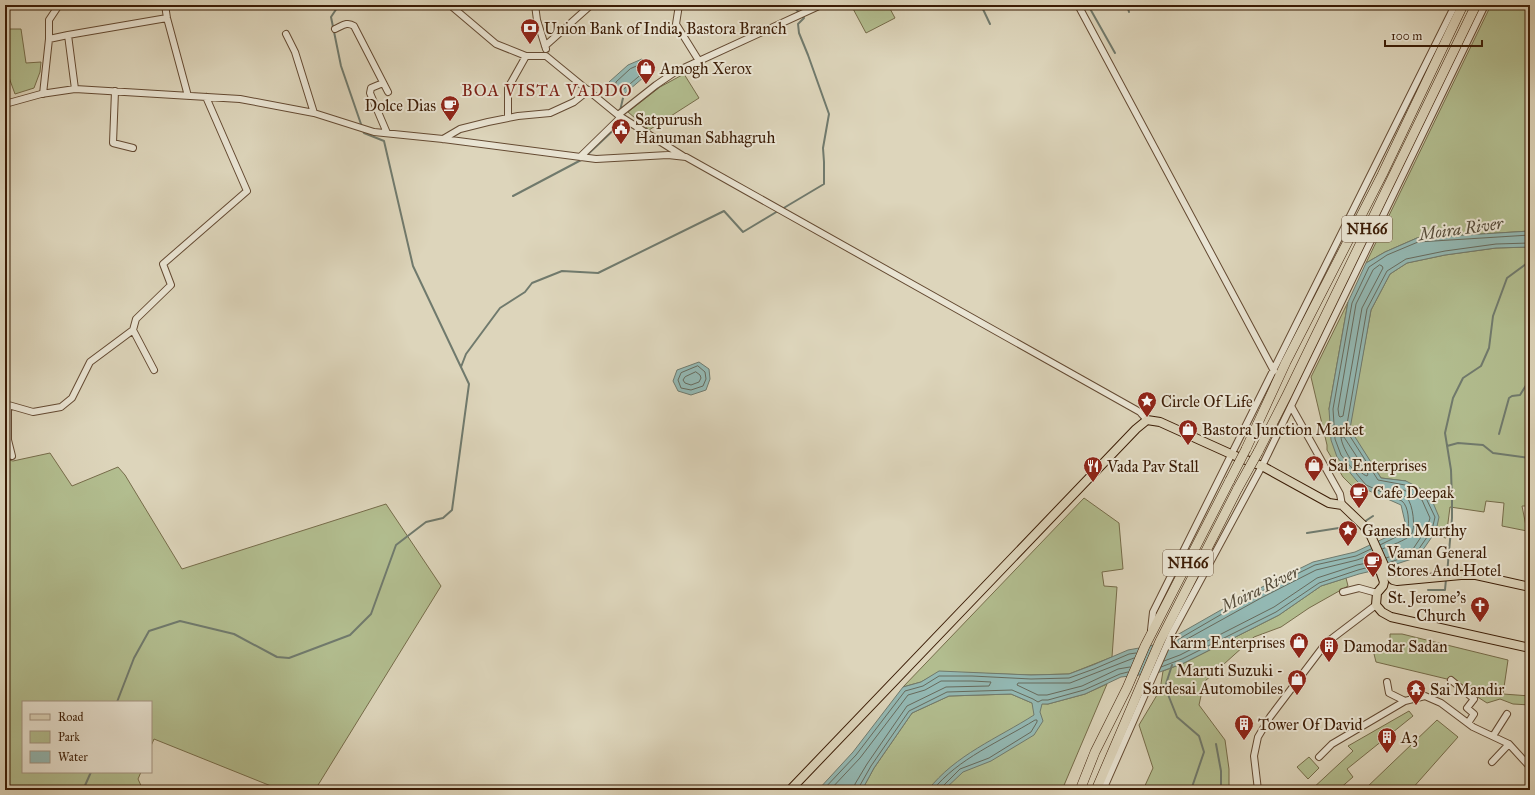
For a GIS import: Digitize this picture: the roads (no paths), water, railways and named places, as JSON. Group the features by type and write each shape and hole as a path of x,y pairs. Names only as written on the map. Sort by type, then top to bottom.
{"highway":[{"name":"NH66","path":"1080,790 1095,752 1127,688 1147,641 1246,449 1286,362 1382,175 1463,5"},
{"name":"NH66","path":"1096,790 1139,701 1160,642 1290,388 1476,5"}],"main road":[{"path":"790,790 1130,434 1147,420 1160,422 1262,466 1329,503 1342,505 1356,518 1368,537 1385,575 1384,586"},
{"path":"1530,587 1476,575 1461,574 1397,581 1384,586 1377,592 1376,605 1382,612 1391,617 1530,648"},
{"path":"1385,575 1397,581"}],"street":[{"path":"43,94 49,39 49,20 59,5"},
{"path":"165,5 167,18 188,96"},
{"path":"450,5 496,44 526,56 546,56 620,114 686,157 1140,412 1147,420"},
{"path":"535,5 537,20 545,46 546,56"},
{"path":"545,46 590,5"},
{"path":"679,5 676,24 699,61"},
{"path":"583,157 620,114 656,84 675,72 821,5"},
{"path":"1078,5 1274,371"},
{"path":"1147,641 1153,612 1233,454 1455,5"},
{"path":"1103,790 1139,701 1172,633 1262,466 1485,5"},
{"path":"49,39 167,18"},
{"path":"335,29 346,23 350,23 354,26 388,92"},
{"path":"286,34 296,52 314,113"},
{"path":"68,35 74,89"},
{"path":"508,118 508,88 526,56"},
{"path":"383,83 371,88 370,93 387,133"},
{"path":"5,104 43,94 74,89 240,99 314,113 374,132 443,139 596,159 668,155 686,157"},
{"path":"443,139 460,129 508,118 550,113 574,102 589,90"},
{"path":"115,91 113,143 133,148"},
{"path":"12,456 8,440 7,405 33,412 61,407 72,398 90,362 133,330 136,319 171,285 163,264 247,191 206,97"},
{"path":"133,330 154,370"},
{"path":"1291,406 1340,494 1342,505"},
{"path":"1344,592 1359,588 1377,592"},
{"path":"1256,789 1254,756 1258,737 1270,717 1326,643 1376,605"},
{"path":"1451,680 1474,699 1467,708 1474,714 1468,723"},
{"path":"1387,682 1390,693 1405,701"},
{"path":"1319,757 1332,744 1405,701 1425,696 1441,702 1473,727 1509,744 1530,767"},
{"path":"1493,736 1507,714"},
{"path":"1492,762 1509,744"}],"water":[{"path":"642,59 651,71 622,96 609,82 628,65"},
{"name":"Moira River","path":"1530,231 1530,247 1496,248 1445,255 1407,263 1390,274 1371,310 1350,429 1381,478 1406,481 1429,493 1439,517 1436,531 1418,557 1321,586 1279,615 1184,663 1157,673 1121,677 1085,694 1048,704 1042,704 1040,712 1043,721 1034,735 991,761 963,772 944,790 928,790 951,767 964,757 1034,715 1032,703 1011,694 949,696 912,713 874,768 862,790 818,790 853,752 903,687 921,682 939,671 1031,675 1069,674 1128,650 1150,646 1170,639 1256,590 1313,562 1355,552 1404,529 1405,522 1401,505 1365,489 1337,457 1331,440 1329,409 1348,302 1366,263 1385,252 1417,238"},
{"path":"699,362 709,369 710,379 706,390 691,395 678,391 673,381 677,370"}],"waterway":[{"path":"339,5 331,17 341,66 362,127"},
{"path":"782,209 824,184 823,148 829,114 799,33 798,24 804,18 792,5"},
{"path":"981,5 990,24"},
{"path":"1088,5 1115,53"},
{"path":"1127,5 1129,12"},
{"path":"620,111 623,98"},
{"path":"586,156 621,123 621,119"},
{"path":"117,701 134,658 149,631 180,621 234,634 277,657 289,658 350,635 371,614 396,545 426,522 443,518 452,510 469,384 413,266 384,141 364,133 363,131"},
{"path":"513,196 583,159"},
{"path":"461,367 466,354 500,308 525,292 532,283 562,271 598,273 724,211 743,232 778,211"},
{"path":"1447,574 1452,518 1452,500 1451,470 1445,433 1453,398 1463,378 1481,366 1489,348 1493,316 1507,278 1530,261"},
{"path":"1499,434 1509,398 1520,395 1530,379"},
{"path":"1447,446 1458,443 1483,445 1493,453 1530,458"},
{"path":"1364,522 1373,516"},
{"path":"1307,533 1358,525"},
{"path":"1428,590 1445,590 1446,579"},
{"path":"1172,665 1165,687 1177,717 1199,736 1204,752 1191,790"},
{"path":"1216,744 1221,771 1221,790"},
{"path":"83,790 91,773"}],"place":[{"name":"Union Bank of India, Bastora Branch","path":"530,45"},
{"name":"Amogh Xerox","path":"646,85"},
{"name":"Dolce Dias","path":"450,122"},
{"name":"Satpurush Hanuman Sabhagruh","path":"621,145"},
{"name":"Circle Of Life","path":"1147,418"},
{"name":"Bastora Junction Market","path":"1188,446"},
{"name":"Sai Enterprises","path":"1314,482"},
{"name":"Vada Pav Stall","path":"1093,483"},
{"name":"Cafe Deepak","path":"1359,509"},
{"name":"Ganesh Murthy","path":"1348,547"},
{"name":"Vaman General Stores And Hotel","path":"1373,578"},
{"name":"St. Jerome's Church","path":"1480,623"},
{"name":"Karm Enterprises","path":"1299,659"},
{"name":"Damodar Sadan","path":"1329,663"},
{"name":"Maruti Suzuki - Sardesai Automobiles","path":"1297,696"},
{"name":"Sai Mandir","path":"1416,706"},
{"name":"Tower Of David","path":"1244,741"},
{"name":"A3","path":"1387,754"}],"district":[{"name":"BOA VISTA VADDO","path":"547,90"}]}
